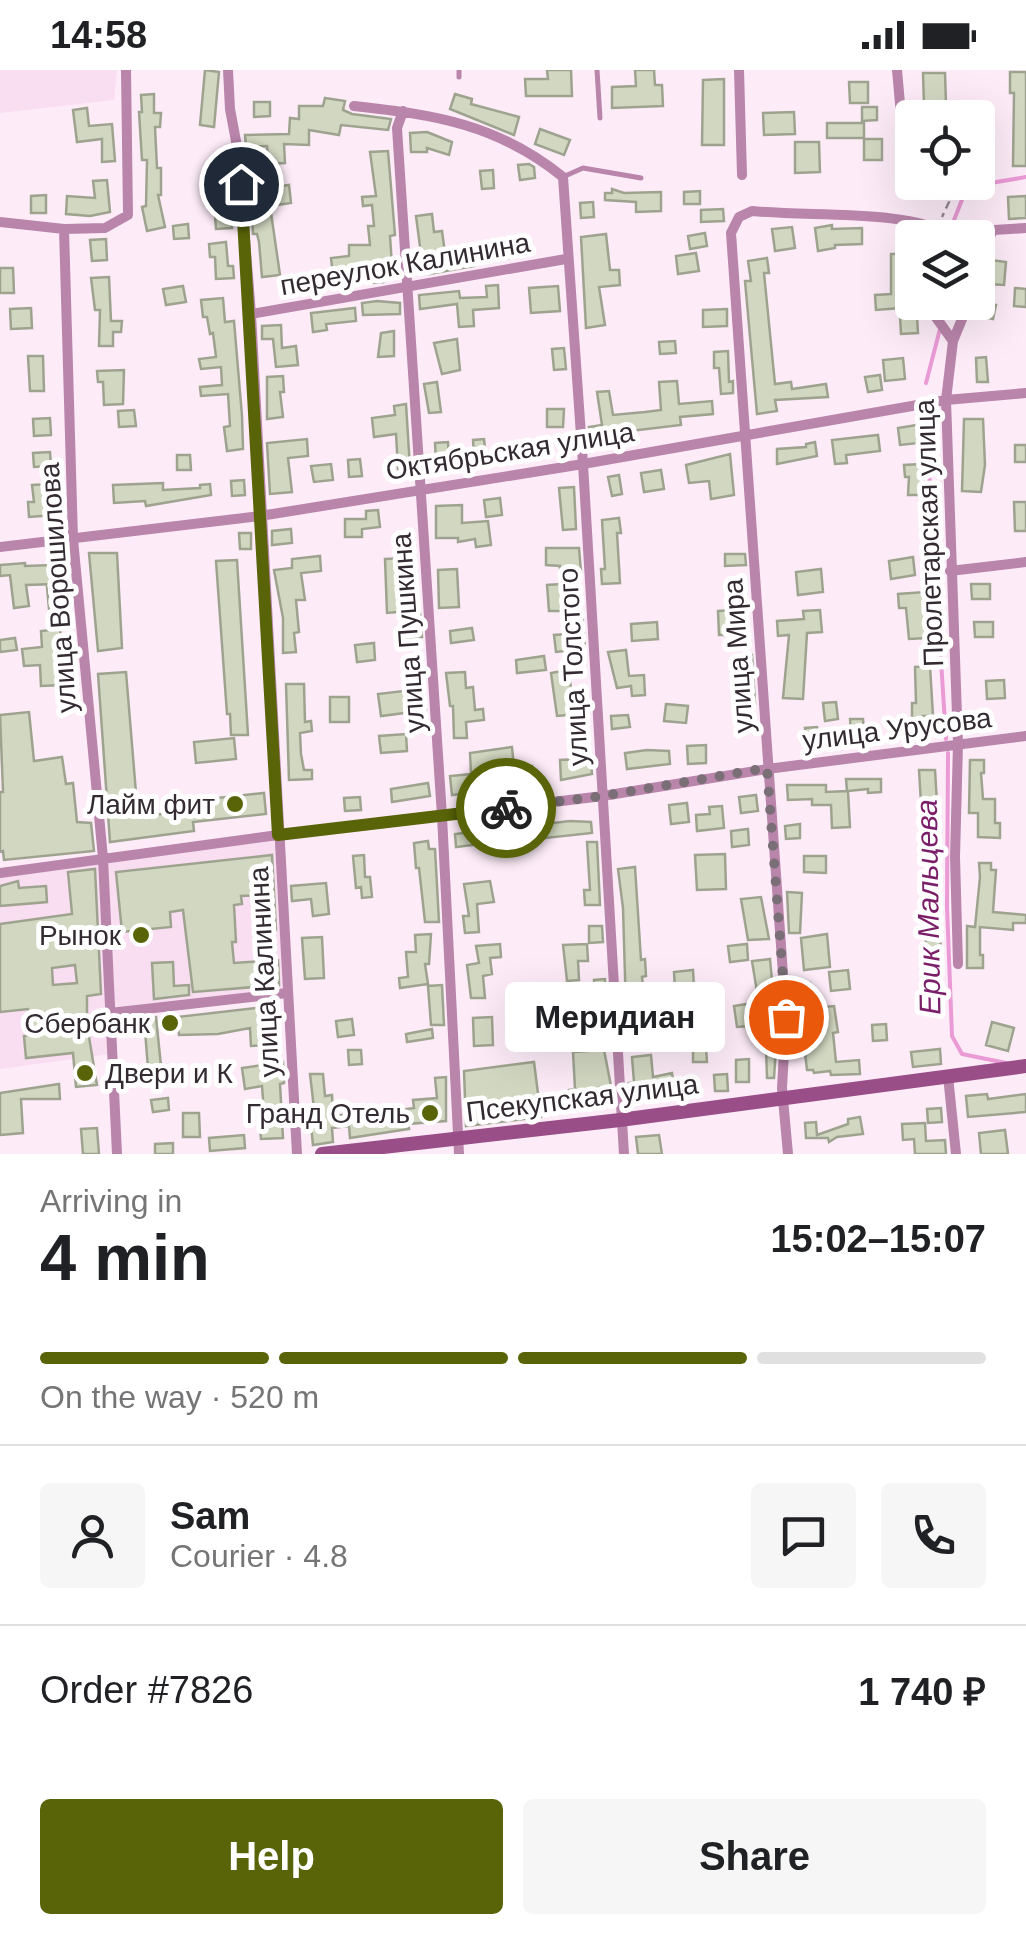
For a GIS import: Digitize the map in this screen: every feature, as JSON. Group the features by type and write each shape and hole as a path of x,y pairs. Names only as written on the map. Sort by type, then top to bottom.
{"street":[{"path":"0,222 64,229 105,228 128,215 126,70"},
{"name":"улица Калинина","path":"228,70 251,314 297,1154"},
{"path":"738,70 742,175"},
{"path":"897,70 900,100"},
{"path":"354,106 432,114 477,129 532,153 563,177"},
{"name":"улица Пушкина","path":"403,111 396,128 442,816 458,1146"},
{"name":"улица Толстого","path":"563,177 624,1154"},
{"name":"улица Мира","path":"788,1154 783,1098 786,1017 731,233 739,217 752,211 899,220"},
{"path":"995,230 1026,228"},
{"name":"улица Ворошилова","path":"64,229 73,539 103,858 117,1154"},
{"name":"переулок Калинина","path":"251,314 566,259"},
{"path":"938,320 954,341"},
{"name":"Пролетарская улица","path":"958,964 958,744 946,400 954,341 962,320"},
{"name":"Октябрьская улица","path":"0,548 260,516 946,400 1026,393"},
{"path":"950,571 1026,562"},
{"name":"улица Урусова","path":"0,873 603,796 767,768 1026,736"},
{"path":"110,1012 288,993"},
{"name":"Псекупская улица","path":"322,1154 458,1146 620,1120 1026,1066"},
{"path":"948,1076 956,1154"}],"lane":[{"path":"597,70 600,118"},
{"path":"563,177 582,168 641,178"}],"shaded area":[{"path":"0,70 117,70 114,100 0,113"},
{"name":"Рынок","path":"274,838 287,993 113,1009 117,1053 0,1069 0,877"}],"building":[{"path":"205,70 219,72 214,127 200,125"},
{"path":"547,70 571,70 572,96 526,96 525,79 548,79"},
{"path":"635,70 654,70 655,85 662,85 663,106 612,108 612,87 636,86"},
{"path":"1010,72 1026,72 1026,166 1013,166 1014,93 1010,93"},
{"path":"923,73 945,73 946,100 924,100"},
{"path":"724,79 724,145 702,145 703,80"},
{"path":"849,82 868,82 868,103 850,103"},
{"path":"154,94 154,113 161,113 160,127 155,127 157,168 161,168 158,195 165,227 147,231 142,207 146,206 147,160 142,160 139,112 141,95"},
{"path":"455,94 472,99 471,104 519,117 514,135 450,109"},
{"path":"325,98 345,101 343,110 352,114 391,119 388,130 341,125 339,135 309,130 309,145 284,144 285,163 268,164 267,146 246,147 245,135 289,134 290,118 299,119 299,106 323,106"},
{"path":"254,102 270,102 270,116 254,117"},
{"path":"862,107 877,107 877,120 862,121"},
{"path":"87,108 89,126 112,124 115,161 102,162 102,139 77,142 73,110"},
{"path":"794,112 795,134 764,135 763,113"},
{"path":"827,123 864,123 864,138 827,138"},
{"path":"540,129 570,140 564,155 535,144"},
{"path":"427,132 452,142 449,155 427,148 427,152 411,152 410,133"},
{"path":"864,139 882,139 882,160 864,160"},
{"path":"795,142 819,142 820,172 795,173"},
{"path":"388,151 395,235 390,236 392,266 382,267 383,282 369,283 368,269 345,269 345,273 333,275 331,258 349,256 349,245 370,245 368,226 374,226 372,205 363,206 362,197 376,196 370,152"},
{"path":"518,165 534,167 535,178 520,180"},
{"path":"251,166 267,166 267,188 289,185 291,203 270,206 280,275 262,277 259,242 257,234 253,234 252,216 257,216"},
{"path":"493,170 494,188 482,189 480,171"},
{"path":"107,180 110,212 90,216 66,214 67,196 95,198 93,181"},
{"path":"612,189 624,193 661,192 661,211 636,212 636,202 605,200 605,193 612,193"},
{"path":"700,191 700,204 684,204 684,192"},
{"path":"46,195 46,213 31,213 31,196"},
{"path":"1026,196 1026,218 1009,219 1008,197"},
{"path":"593,202 594,217 581,218 580,203"},
{"path":"723,209 724,221 701,222 701,210"},
{"path":"432,214 434,232 442,231 445,253 473,251 474,266 429,274 427,254 421,254 416,216"},
{"path":"231,215 232,228 216,229 215,216"},
{"path":"188,224 189,238 174,239 173,226"},
{"path":"832,225 832,229 862,228 862,244 835,245 818,251 815,228"},
{"path":"792,227 795,248 775,251 772,229"},
{"path":"705,233 707,246 690,249 688,236"},
{"path":"606,234 610,270 619,270 620,285 599,287 605,325 586,328 581,237"},
{"path":"106,239 107,260 92,261 90,240"},
{"path":"226,242 228,266 233,266 234,278 216,279 215,257 210,257 209,244"},
{"path":"508,243 511,258 497,261 494,245"},
{"path":"696,253 699,271 678,274 676,256"},
{"path":"891,254 895,254 895,308 876,310 875,295 891,294"},
{"path":"767,258 769,273 764,273 775,384 791,382 792,389 826,384 828,397 775,400 777,411 757,414 745,281 751,281 748,261"},
{"path":"995,261 1006,262 1004,285 995,284"},
{"path":"0,268 13,268 14,293 0,293"},
{"path":"314,276 316,294 281,294 281,281"},
{"path":"109,277 111,321 122,321 121,332 113,332 113,346 99,346 100,310 95,310 91,278"},
{"path":"498,285 499,308 473,310 474,326 459,327 457,304 420,309 419,295 459,291 460,298 487,297 486,286"},
{"path":"183,286 186,302 166,305 163,289"},
{"path":"558,286 560,311 531,313 529,288"},
{"path":"1015,288 1026,289 1026,307 1014,306"},
{"path":"223,298 225,322 234,321 243,449 227,451 224,427 230,426 228,394 201,396 200,387 222,385 221,367 201,369 199,359 216,357 213,333 210,334 207,317 203,317 201,300"},
{"path":"362,303 400,303 400,314 363,315"},
{"path":"31,308 32,328 11,329 10,309"},
{"path":"355,308 356,321 326,324 327,330 313,332 311,313"},
{"path":"727,309 727,326 703,327 703,310"},
{"path":"900,320 917,320 918,333 901,334"},
{"path":"281,325 282,348 296,346 298,365 276,367 273,339 262,339 262,326"},
{"path":"394,331 394,356 378,357 381,333"},
{"path":"457,339 460,370 442,374 434,343"},
{"path":"675,341 676,353 660,354 659,342"},
{"path":"564,348 566,369 554,370 552,349"},
{"path":"728,351 733,393 721,394 714,352"},
{"path":"28,356 43,356 44,391 30,391"},
{"path":"986,357 988,382 977,382 976,358"},
{"path":"903,358 905,379 885,381 883,360"},
{"path":"124,370 123,404 104,405 103,382 98,382 97,371"},
{"path":"880,375 882,390 868,392 865,377"},
{"path":"283,376 283,417 267,419 267,377"},
{"path":"677,381 679,404 712,401 713,414 680,417 681,425 630,431 602,438 603,443 591,446 589,427 602,425 597,392 609,391 613,415 661,410 659,382"},
{"path":"437,382 441,412 429,413 424,384"},
{"path":"406,404 410,468 398,469 396,434 374,437 372,418 395,415 394,406"},
{"path":"547,409 564,409 563,427 547,427"},
{"path":"134,410 136,426 119,427 118,411"},
{"path":"50,418 51,435 34,436 33,419"},
{"path":"964,419 983,419 985,465 981,492 962,491"},
{"path":"917,425 919,443 900,445 898,428"},
{"path":"878,435 880,451 846,455 847,463 835,464 832,440"},
{"path":"307,439 308,456 288,458 292,492 270,494 267,443"},
{"path":"484,439 486,458 474,459 473,440"},
{"path":"448,442 449,461 436,461 435,443"},
{"path":"815,442 817,456 777,464 777,449 806,447"},
{"path":"1015,445 1026,445 1026,462 1015,462"},
{"path":"50,452 51,466 34,467 33,453"},
{"path":"730,454 734,495 711,499 709,481 689,483 686,465"},
{"path":"177,455 190,455 191,470 177,470"},
{"path":"360,459 362,476 349,477 348,460"},
{"path":"331,464 333,480 314,482 311,466"},
{"path":"921,464 925,495 908,495 909,477 905,477 904,465"},
{"path":"661,470 664,489 644,492 641,473"},
{"path":"619,475 622,494 612,496 608,477"},
{"path":"244,480 245,495 232,496 231,481"},
{"path":"163,483 163,490 210,484 211,495 146,506 145,501 114,503 113,485"},
{"path":"52,484 55,515 29,517 28,502 34,502 32,485"},
{"path":"574,487 576,529 563,530 559,488"},
{"path":"500,498 502,515 486,517 484,500"},
{"path":"1014,502 1026,502 1026,531 1015,531"},
{"path":"462,505 462,523 488,521 491,545 476,547 475,539 458,542 458,538 436,538 436,506"},
{"path":"378,510 380,527 362,529 362,537 345,537 345,519 366,519 366,511"},
{"path":"619,518 620,583 602,584 602,520"},
{"path":"291,529 292,543 272,545 272,531"},
{"path":"239,533 251,533 251,549 240,549"},
{"path":"546,548 579,548 581,572 560,571 560,566 546,565"},
{"path":"89,553 117,553 122,648 98,651"},
{"path":"725,554 745,554 746,565 725,566"},
{"path":"320,556 321,571 301,573 305,600 296,600 296,652 283,653 283,618 274,570 292,568 292,559"},
{"path":"913,557 915,575 891,579 889,561"},
{"path":"407,558 408,611 387,613 385,559"},
{"path":"237,560 248,735 231,735 227,714 216,561"},
{"path":"0,565 54,565 55,584 26,585 29,606 14,608 10,575 0,576"},
{"path":"457,569 459,607 439,608 438,570"},
{"path":"821,569 823,592 798,595 796,572"},
{"path":"561,584 562,611 549,611 547,585"},
{"path":"971,584 990,584 990,599 972,599"},
{"path":"59,586 61,608 49,609 47,587"},
{"path":"925,592 927,638 909,639 906,608 899,608 898,594"},
{"path":"735,610 736,635 719,635 718,611"},
{"path":"820,610 822,632 807,633 803,699 783,698 789,635 778,636 777,621 804,619 803,611"},
{"path":"420,613 422,637 403,638 401,615"},
{"path":"582,614 585,649 556,652 554,635 568,634 566,615"},
{"path":"657,622 658,639 632,641 631,624"},
{"path":"974,622 993,622 993,637 975,637"},
{"path":"472,628 474,640 451,643 450,631"},
{"path":"60,629 62,652 66,652 66,663 62,663 64,685 41,686 40,665 24,666 22,649 42,647 41,631"},
{"path":"15,638 17,650 0,652 0,640"},
{"path":"374,643 375,660 357,662 355,645"},
{"path":"626,650 629,676 644,675 645,695 632,696 631,686 617,688 608,652"},
{"path":"741,655 752,655 755,704 738,706"},
{"path":"544,656 546,670 517,673 516,660"},
{"path":"930,666 933,716 923,716 924,724 912,724 915,667"},
{"path":"568,670 572,694 578,694 580,714 557,716 551,673"},
{"path":"126,672 138,817 199,809 198,800 264,793 266,814 193,822 194,831 110,842 98,674"},
{"path":"465,672 466,688 473,687 475,710 483,709 484,720 466,722 467,738 454,738 446,673"},
{"path":"422,674 424,722 406,724 405,713 381,716 378,694 404,691 404,675"},
{"path":"1004,680 1005,698 987,699 986,681"},
{"path":"286,684 304,684 305,722 311,721 312,731 300,733 301,754 304,770 312,770 312,779 289,780"},
{"path":"330,697 349,697 349,722 330,722"},
{"path":"836,702 838,719 825,721 823,703"},
{"path":"666,704 688,706 686,723 664,721"},
{"path":"29,712 34,761 62,757 66,784 73,783 77,822 91,823 94,851 4,860 3,851 0,852 0,715"},
{"path":"628,715 630,727 612,729 611,716"},
{"path":"850,719 863,719 864,733 851,734"},
{"path":"817,727 819,744 807,746 805,728"},
{"path":"406,734 407,751 381,753 379,736"},
{"path":"234,738 236,759 196,763 194,742"},
{"path":"706,745 706,763 688,764 687,746"},
{"path":"512,747 514,768 532,766 534,779 516,781 516,787 505,788 504,771 485,772 486,791 452,795 450,776 471,774 470,753"},
{"path":"669,751 670,764 627,769 625,753"},
{"path":"590,752 592,774 561,780 560,760 578,759 577,753"},
{"path":"970,760 984,760 983,799 995,799 995,823 1000,823 1000,838 978,837 978,813 969,813"},
{"path":"919,770 935,770 940,853 924,853"},
{"path":"846,779 881,779 881,792 848,791 850,827 832,828 831,805 812,805 812,799 788,800 787,785 826,785 826,792 847,791"},
{"path":"428,783 430,796 392,802 391,789"},
{"path":"756,795 758,811 741,813 739,797"},
{"path":"360,797 361,810 345,811 344,798"},
{"path":"687,803 689,822 671,824 669,805"},
{"path":"722,806 724,828 697,831 696,815 710,814 709,807"},
{"path":"591,822 592,833 546,838 544,824"},
{"path":"800,824 800,838 786,839 785,826"},
{"path":"748,829 749,845 732,847 731,831"},
{"path":"472,832 473,845 456,847 455,834"},
{"path":"428,841 429,849 435,849 439,922 425,922 416,868 414,843"},
{"path":"587,842 597,842 600,905 585,905 584,890 590,890"},
{"path":"725,854 726,889 697,890 695,855"},
{"path":"272,855 276,930 265,931 262,895 241,896 242,904 234,905 236,942 232,942 234,963 278,960 279,985 193,992 183,910 170,912 171,927 122,932 116,872"},
{"path":"364,855 365,877 370,877 372,897 362,898 361,887 356,888 353,856"},
{"path":"804,856 826,856 826,873 804,872"},
{"path":"979,863 991,863 991,870 996,870 993,912 1026,915 1026,923 1013,923 1013,930 980,927 983,968 967,968 967,926 975,927"},
{"path":"635,867 641,960 645,959 645,1008 626,1010 618,869"},
{"path":"95,869 101,994 87,996 87,1025 97,1085 76,1087 73,1053 26,1058 24,1036 31,1035 28,1009 0,1012 0,924 72,914 68,872","holes":["75,965 77,983 53,985 52,968"]},
{"path":"923,872 938,872 940,980 924,979 926,933 922,933 927,884 922,884"},
{"path":"18,881 19,888 46,886 47,902 0,906 0,886"},
{"path":"490,881 494,902 477,904 479,932 465,933 463,916 469,916 464,884"},
{"path":"326,883 329,914 313,916 311,899 292,901 291,886"},
{"path":"787,892 802,893 800,933 789,933"},
{"path":"761,897 769,939 748,940 741,899"},
{"path":"589,926 602,926 603,942 589,943"},
{"path":"431,934 429,964 425,964 428,984 400,988 399,978 408,977 406,952 416,952 415,935"},
{"path":"827,934 830,967 804,970 801,938"},
{"path":"322,937 324,978 305,979 302,938"},
{"path":"500,944 501,957 490,958 492,974 483,976 485,998 471,998 467,965 479,963 476,946"},
{"path":"587,944 588,961 578,961 579,980 567,981 563,945"},
{"path":"747,944 748,960 730,962 728,946"},
{"path":"770,959 773,991 757,992 752,961"},
{"path":"173,962 174,986 189,985 189,995 154,999 152,963"},
{"path":"693,970 694,987 675,988 674,972"},
{"path":"848,970 850,989 831,991 829,972"},
{"path":"605,979 606,1000 595,1000 594,980"},
{"path":"810,983 812,998 798,1000 797,984"},
{"path":"442,985 444,1025 431,1025 428,986"},
{"path":"753,1003 755,1011 777,1011 777,1024 737,1027 734,1006"},
{"path":"834,1006 838,1032 833,1033 836,1062 859,1060 860,1074 831,1075 830,1071 807,1070 803,1035 799,1036 796,1026 826,1020 824,1007"},
{"path":"264,1007 267,1045 251,1046 250,1028 179,1035 177,1017"},
{"path":"156,1017 161,1066 166,1065 169,1078 149,1081 144,1018"},
{"path":"492,1017 493,1045 474,1046 473,1018"},
{"path":"586,1018 603,1018 601,1050 611,1086 600,1087 602,1100 571,1104 569,1090 575,1089 573,1052 587,1051"},
{"path":"661,1018 663,1043 648,1044 646,1019"},
{"path":"352,1019 354,1035 338,1037 336,1021"},
{"path":"992,1022 1014,1028 1008,1051 986,1045"},
{"path":"886,1024 887,1040 873,1041 872,1025"},
{"path":"432,1029 433,1038 407,1042 406,1034"},
{"path":"706,1047 707,1062 693,1062 693,1048"},
{"path":"766,1047 776,1047 774,1078 767,1078"},
{"path":"940,1049 941,1064 913,1067 911,1052"},
{"path":"348,1050 361,1050 362,1064 349,1065"},
{"path":"651,1055 653,1077 672,1073 676,1099 631,1102 632,1057"},
{"path":"749,1059 749,1082 736,1082 736,1060"},
{"path":"283,1062 283,1138 261,1139 260,1127 265,1126 262,1086 245,1089 242,1068"},
{"path":"534,1062 541,1117 466,1126 464,1071"},
{"path":"310,1074 323,1074 325,1096 332,1095 333,1115 344,1118 414,1108 413,1100 437,1098 435,1078 446,1077 446,1121 408,1124 409,1129 350,1138 349,1126 332,1128 333,1142 313,1145 310,1117 315,1117"},
{"path":"727,1074 728,1091 715,1091 714,1075"},
{"path":"59,1084 60,1099 21,1099 23,1133 0,1135 0,1093"},
{"path":"987,1094 988,1099 1026,1094 1026,1112 968,1117 966,1096"},
{"path":"168,1098 169,1110 153,1112 151,1100"},
{"path":"941,1108 942,1122 928,1123 927,1109"},
{"path":"183,1113 199,1113 200,1137 183,1137"},
{"path":"860,1117 863,1134 837,1137 829,1142 828,1138 806,1138 805,1123 816,1122 817,1135"},
{"path":"925,1123 926,1141 945,1140 946,1154 915,1154 914,1139 903,1140 902,1124"},
{"path":"97,1128 99,1154 83,1154 81,1129"},
{"path":"1005,1130 1008,1154 981,1154 979,1133"},
{"path":"244,1135 245,1148 210,1151 209,1138"},
{"path":"659,1135 662,1154 638,1154 636,1137"},
{"path":"173,1143 173,1154 155,1154 155,1144"}],"waterway":[{"name":"Ерик Мальцева","path":"954,220 967,187 1026,177"},
{"name":"Ерик Мальцева","path":"926,383 940,329"},
{"name":"Ерик Мальцева","path":"925,407 946,739"},
{"name":"Ерик Мальцева","path":"948,753 947,907 952,1036 962,1054 1006,1063"}],"way so far":[{"path":"506,808 767,768 786,1017"}],"place":[{"name":"Лайм фит","path":"235,804"},
{"name":"Рынок","path":"141,935"},
{"name":"Меридиан","path":"786,1017"},
{"name":"Сбербанк","path":"170,1023"},
{"name":"Двери и К","path":"85,1073"},
{"name":"Гранд Отель","path":"430,1113"}],"route":[{"path":"241,184 278,835 506,808"}]}
